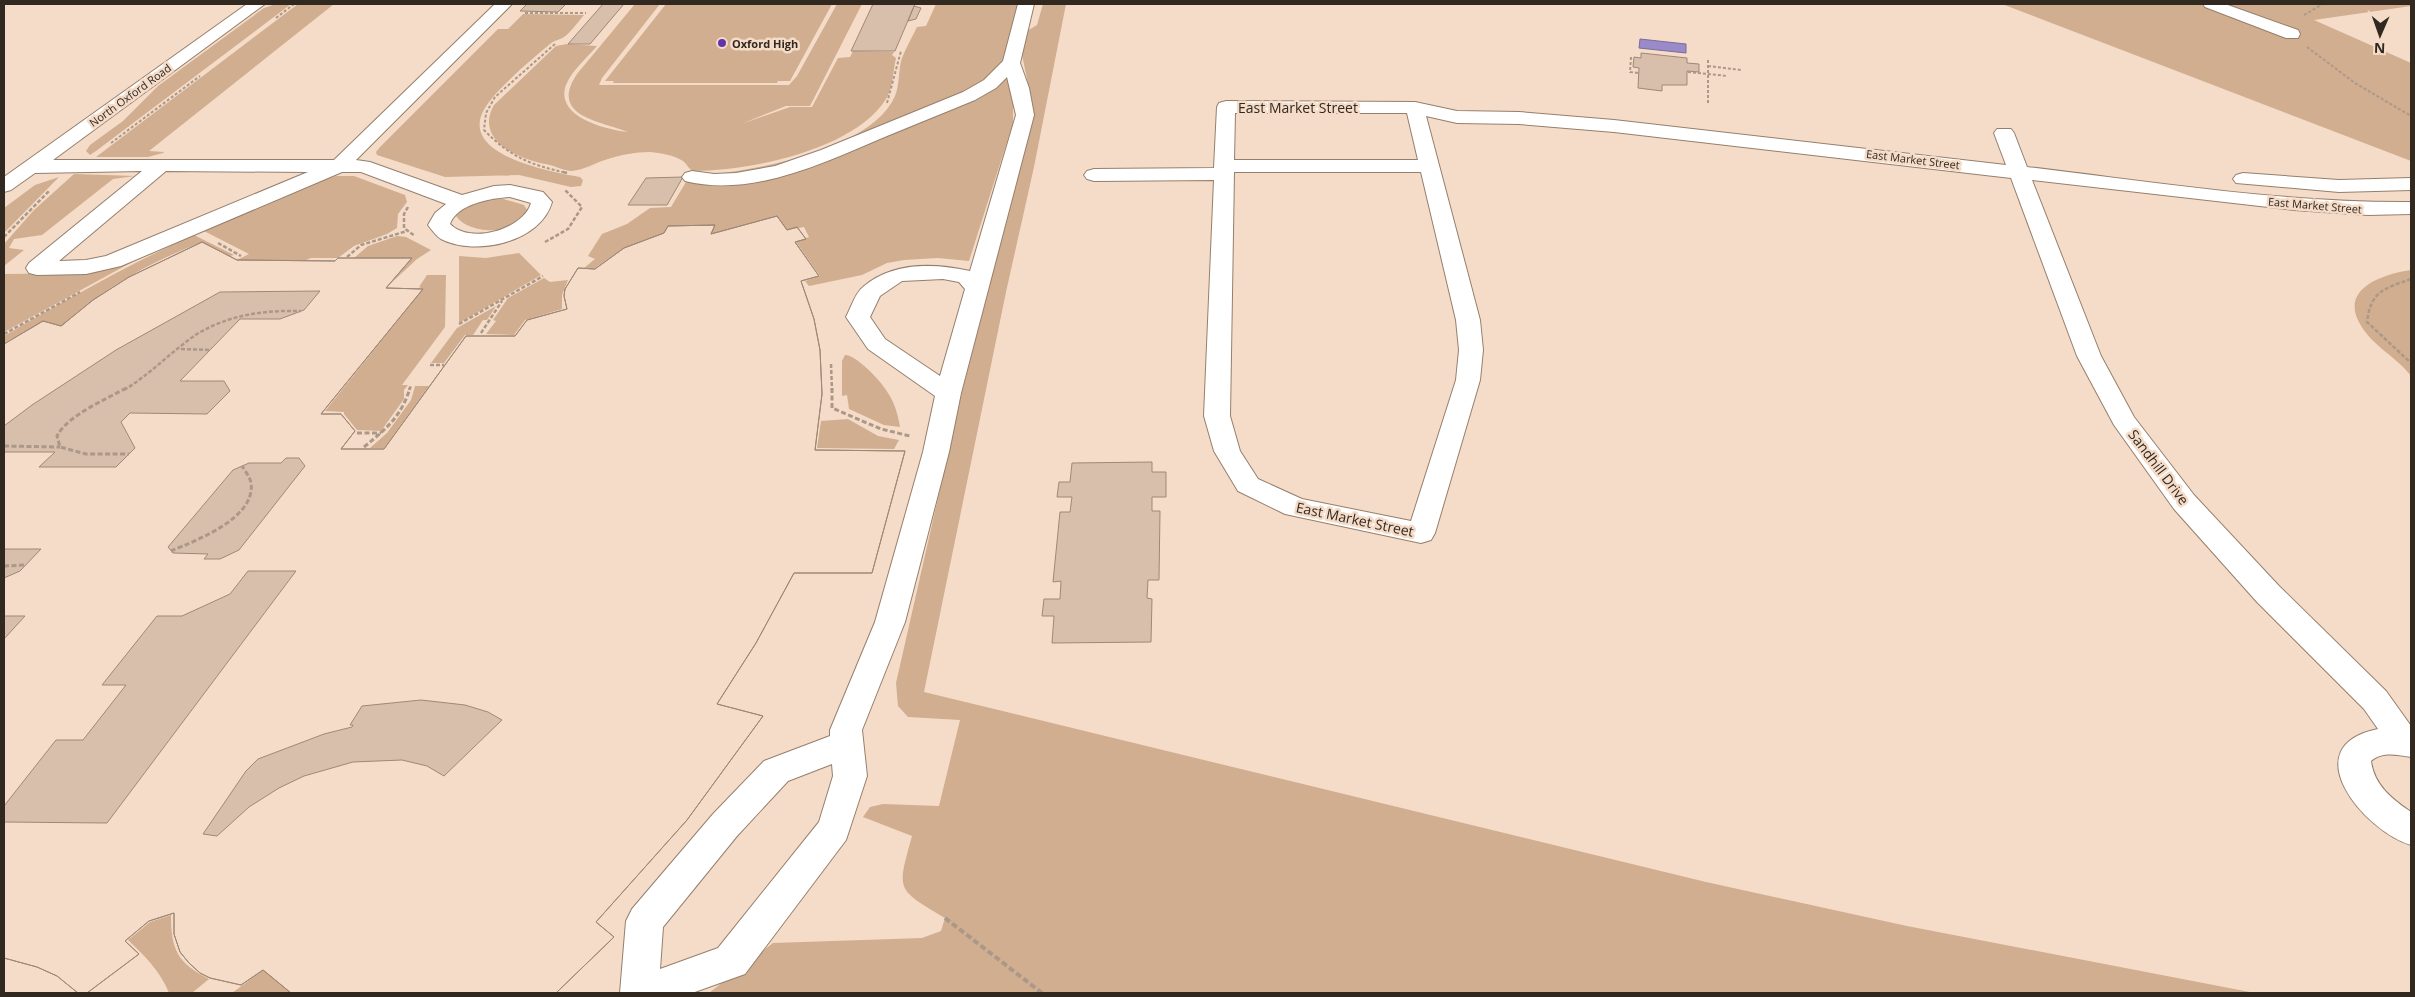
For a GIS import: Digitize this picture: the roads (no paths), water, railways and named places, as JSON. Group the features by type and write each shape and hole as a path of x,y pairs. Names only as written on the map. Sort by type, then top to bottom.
{"street":[{"name":"North Oxford Road","path":"4,186 257,4"},
{"path":"160,166 37,268 86,267 113,261 339,166 504,4"},
{"path":"692,177 710,182 769,173 812,160 968,96 990,84 1011,63 1026,4"},
{"path":"2211,4 2292,34"},
{"path":"644,993 731,961 834,829 850,776 846,730 890,622 936,452 948,393 1025,115 1020,88 1011,63"},
{"name":"East Market Street","path":"1415,108 1452,99 1575,104"},
{"name":"East Market Street","path":"1415,108 1468,320 1470,350 1468,380 1421,533 1295,507 1248,485 1227,450 1217,416 1226,107 1415,108 1457,117 1745,131 2018,172 2294,204 2359,208 2411,208"},
{"name":"Sandhill Drive","path":"2004,133 2089,356 2128,426 2184,502 2268,594 2375,700 2408,743"},
{"name":"East Market Street","path":"1893,140 2099,163"},
{"path":"30,167 363,166 461,202"},
{"path":"1094,174 1430,166"},
{"name":"East Market Street","path":"2226,178 2320,186 2411,184"},
{"path":"948,393 876,344 858,317 870,292 897,275 943,272 967,277 976,289"},
{"name":"Sandhill Drive","path":"2408,743 2386,741 2370,744 2359,751 2354,761 2355,773 2362,788 2375,804 2411,830"},
{"path":"639,993 645,921 725,825 776,771 847,744"}],"place":[{"name":"Oxford High","path":"722,43"}]}
